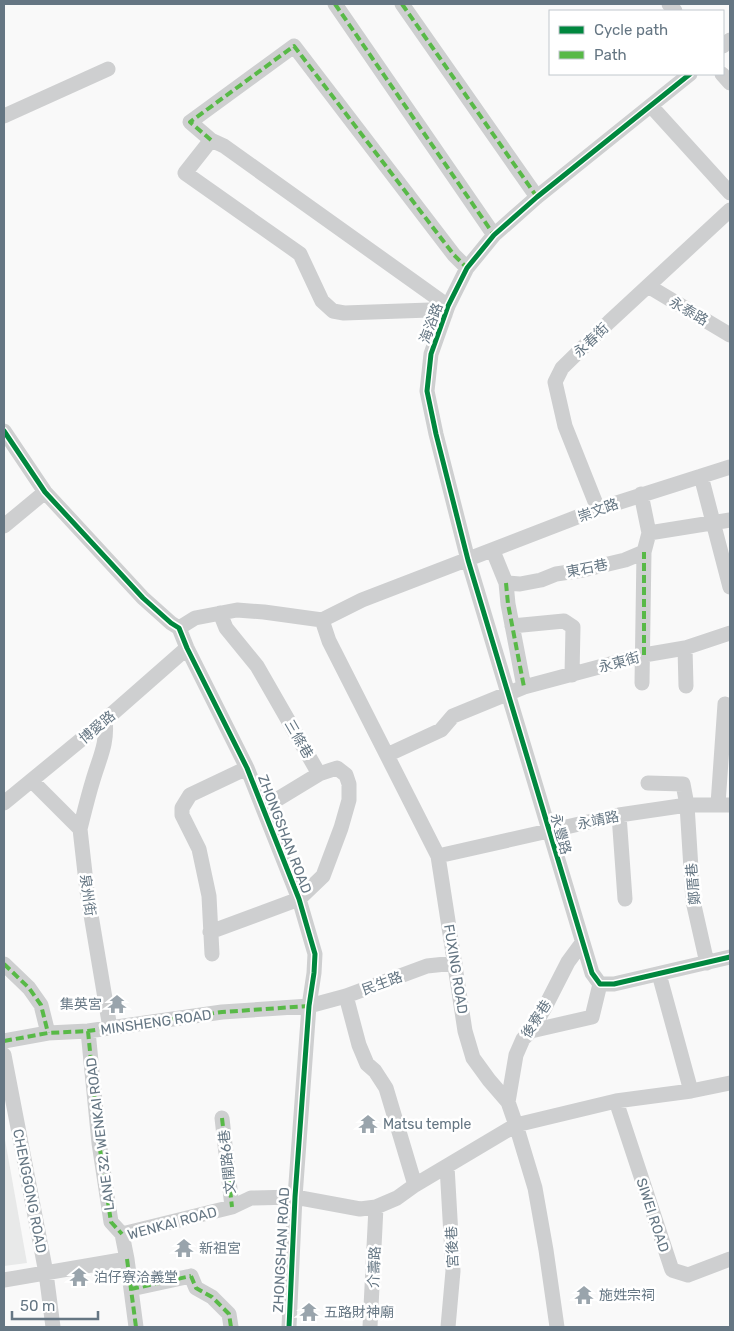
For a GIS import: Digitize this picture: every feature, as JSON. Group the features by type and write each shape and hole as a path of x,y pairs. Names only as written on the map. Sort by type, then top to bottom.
{"street":[{"path":"335,4 494,235"},
{"path":"402,4 537,197"},
{"path":"447,310 224,146 211,140 190,122 294,46 454,255 467,268"},
{"path":"4,116 108,70"},
{"name":"海浴路","path":"468,560 427,391 431,354 447,310 467,268 494,235 537,197 689,75"},
{"path":"651,106 730,193"},
{"path":"211,140 185,174 300,254 322,301 333,312 447,310"},
{"name":"永春街","path":"598,509 564,426 555,382 562,368 730,210"},
{"name":"永泰路","path":"648,286 730,335"},
{"path":"4,430 45,492 143,598 171,623 180,628 195,618 237,610 322,620 362,600 468,560"},
{"name":"崇文路","path":"468,560 598,509 730,467"},
{"path":"701,476 730,588"},
{"path":"4,526 45,492"},
{"path":"641,494 649,533 644,552 644,655 642,682"},
{"path":"649,533 730,520"},
{"path":"493,551 506,583 508,604 524,687"},
{"name":"東石巷","path":"506,583 520,584 541,580 556,574 625,560 644,552"},
{"name":"永豐路","path":"468,560 582,943 592,973 600,984"},
{"name":"三條巷","path":"220,613 226,628 257,666 319,774 337,768 346,775 349,784 349,800 324,876 299,899"},
{"name":"FUXING ROAD","path":"322,620 329,641 438,856 465,1031 473,1058 508,1102 516,1125 535,1188 546,1250 556,1327"},
{"path":"512,626 564,620 572,627 572,675"},
{"name":"ZHONGSHAN ROAD","path":"180,628 187,648 247,768 264,808 299,899 315,954 309,1006 294,1197 289,1327"},
{"name":"永東街","path":"508,693 644,655 685,648 730,633"},
{"name":"博愛路","path":"4,803 187,648"},
{"path":"685,648 686,686"},
{"path":"387,756 441,730 453,716 508,693"},
{"path":"724,804 725,704"},
{"path":"80,829 93,779 104,748 106,732 104,720"},
{"path":"212,954 209,896 200,849 182,815 182,808 190,795 247,768"},
{"path":"264,808 319,774"},
{"path":"32,781 80,829"},
{"name":"鄭厝巷","path":"648,783 683,784 687,805 693,901 707,962"},
{"name":"永靖路","path":"438,856 619,815 687,805 724,804"},
{"path":"619,815 625,899"},
{"name":"泉州街","path":"80,829 87,891 110,1028"},
{"path":"210,932 299,899"},
{"name":"後寮巷","path":"508,1102 516,1054 523,1039 532,1031 568,962 582,943"},
{"path":"532,1031 592,1017 600,984 614,984 730,957"},
{"name":"民生路","path":"309,1006 346,996 427,966 455,962"},
{"path":"4,964 28,988 41,1005 48,1034"},
{"path":"659,974 691,1091"},
{"path":"346,996 358,1041 367,1064 375,1071 386,1088 415,1185"},
{"name":"MINSHENG ROAD","path":"4,1041 222,1012 309,1006"},
{"name":"LANE 32, WENKAI ROAD","path":"88,1031 99,1143 111,1222 122,1234"},
{"name":"CHENGGONG ROAD","path":"4,1054 46,1273 53,1327"},
{"name":"WENKAI ROAD","path":"4,1280 127,1259 122,1234 232,1207 251,1198 294,1197 360,1209 376,1206 397,1198 415,1185 516,1125 616,1101 691,1091 730,1083"},
{"name":"SIWEI ROAD","path":"616,1101 672,1270 688,1275 730,1259"},
{"name":"文開路6巷","path":"222,1118 232,1207"},
{"name":"宮後巷","path":"447,1166 454,1270 448,1327"},
{"name":"介壽路","path":"370,1327 376,1206"},
{"path":"127,1259 136,1327"},
{"path":"131,1289 191,1276 196,1288 212,1298 229,1314 231,1327"}],"shaded area":[{"path":"4,1134 27,1263 4,1266"}],"marked path":[{"path":"335,4 494,235"},
{"path":"402,4 537,197"},
{"path":"211,140 190,122 294,46 454,255 467,268"},
{"path":"644,552 644,655"},
{"path":"506,583 508,604 524,687"},
{"path":"4,964 29,988 41,1005 48,1033"},
{"path":"4,1041 48,1033 88,1031 222,1012 309,1006"},
{"path":"88,1031 99,1143 111,1222 122,1234"},
{"path":"222,1118 232,1207"},
{"path":"127,1259 136,1327"},
{"path":"191,1276 196,1288 212,1297 229,1314 231,1327"},
{"path":"131,1289 191,1276"}],"cycle path":[{"path":"689,75 537,197 494,235 467,268 448,306 431,354 427,391 468,560 592,973 600,984 614,984 730,957"},
{"path":"4,431 45,492 143,598 179,628 187,648 247,768 299,899 315,954 309,1006 295,1197 289,1327"}],"place":[{"name":"集英宮","path":"117,1004"},
{"name":"Matsu temple","path":"368,1124"},
{"name":"新祖宮","path":"184,1248"},
{"name":"泊仔寮洽義堂","path":"79,1277"},
{"name":"施姓宗祠","path":"584,1295"},
{"name":"五路財神廟","path":"309,1312"}]}
